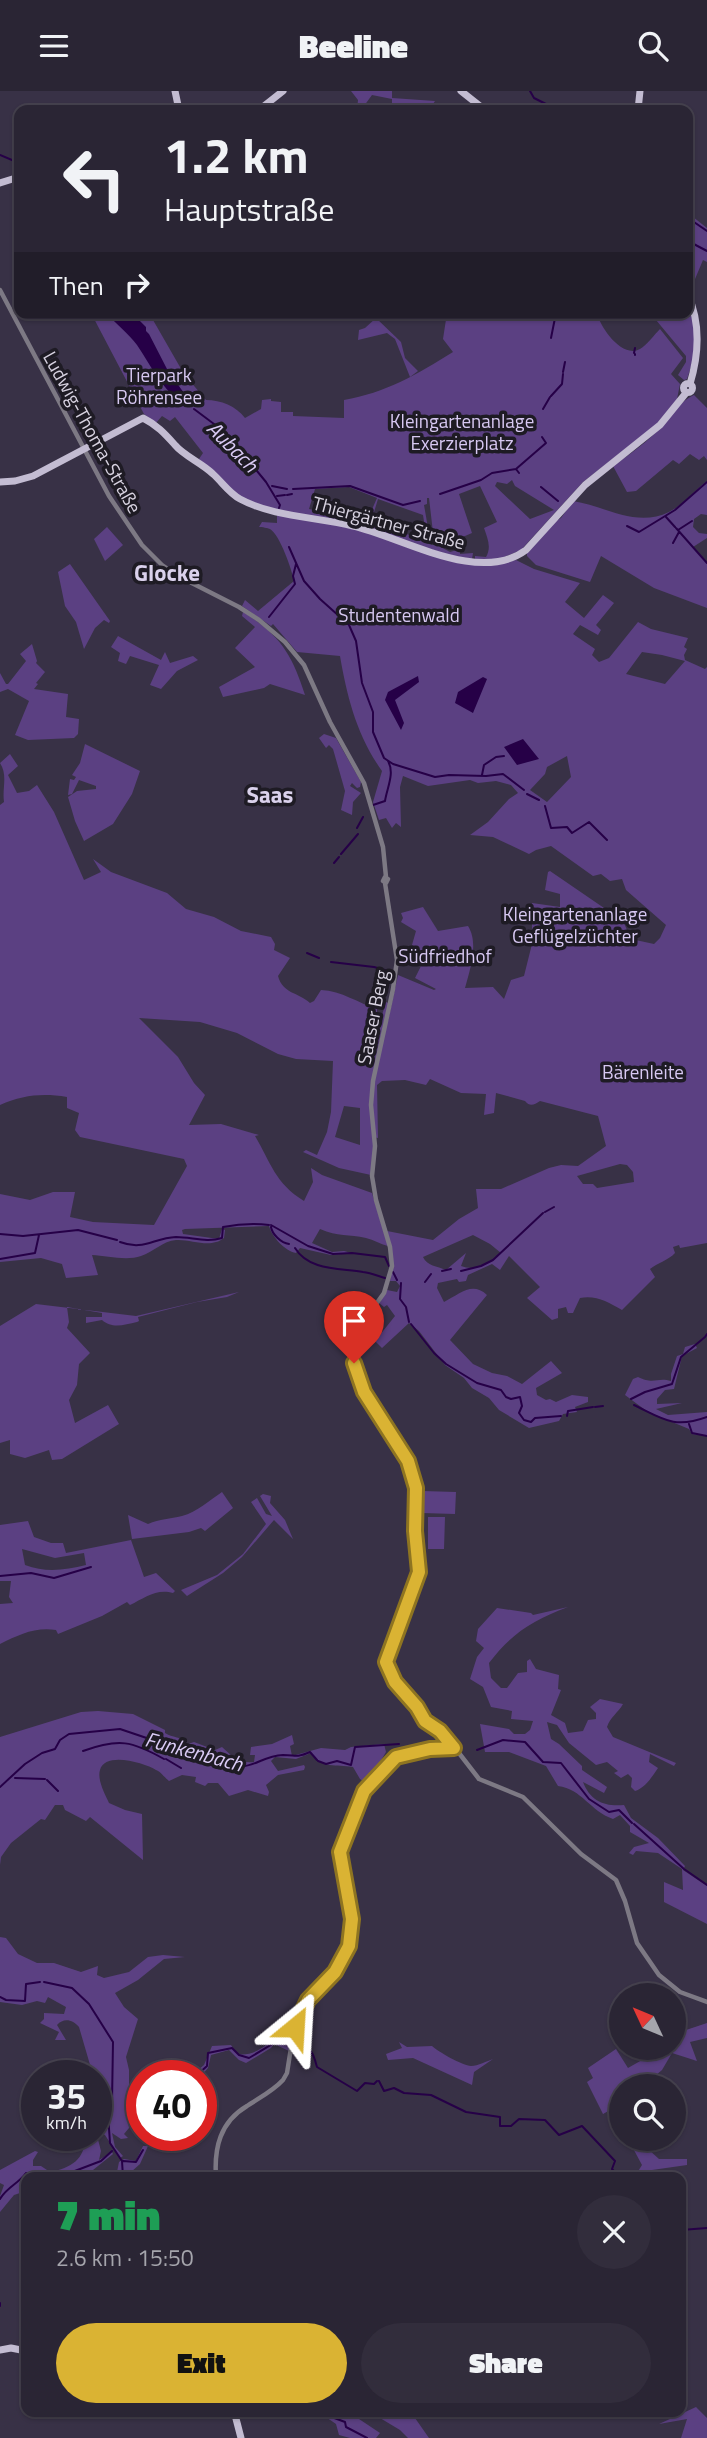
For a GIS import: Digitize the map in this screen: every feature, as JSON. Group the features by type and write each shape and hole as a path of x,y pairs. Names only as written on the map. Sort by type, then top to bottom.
{"main road":[{"path":"266,105 286,91"},
{"path":"271,105 286,91"},
{"path":"459,91 477,105"},
{"name":"Thiergärtner Straße","path":"82,452 143,418 162,430 177,449 205,467 237,498 279,512 357,527 453,558 502,561 516,557 526,550 586,485 660,425 686,393 684,387 690,384 698,346 693,312"},
{"path":"0,482 30,477 82,452"},
{"path":"0,2350 21,2350"},
{"path":"235,2417 240,2438"}],"street":[{"name":"Ludwig-Thoma-Straße","path":"0,290 14,317"},
{"name":"Ludwig-Thoma-Straße","path":"15,319 79,441 82,452 130,530 163,565 195,586 246,610 285,642 304,665 330,722 364,783 383,847 385,880"},
{"name":"Saaser Berg","path":"385,880 397,960 373,1080 371,1105 375,1136 372,1182 392,1258 387,1286 356,1332 352,1357 364,1392 408,1461 416,1488 415,1531 419,1567 416,1584 386,1662 395,1682 417,1707 425,1721 440,1731 454,1748"},
{"path":"216,2172 216,2151 222,2131 236,2114 283,2080 300,2013 313,1993 335,1972 346,1953 352,1919 340,1852 360,1799 370,1783 396,1757 430,1749 454,1748 478,1779 523,1797 581,1854 616,1879 637,1943 659,1975 680,1992 707,2002"}],"green space":[{"path":"351,91 392,91 392,98 435,101 432,105 392,105 392,99 372,95 365,105 358,105 358,100"},
{"path":"693,217 707,228 707,262 703,260 693,284"},
{"path":"94,319 152,319 184,374 206,400 228,405 245,418 261,409 262,400 271,399 281,402 281,412 293,412 293,416 344,418 344,400 401,382 453,352 443,339 446,319 599,319 613,340 626,350 640,349 660,329 683,358 671,374 680,384 677,399 656,425 583,482 521,550 497,560 475,559 475,556 486,557 489,546 484,528 497,522 480,486 459,494 472,533 458,539 460,547 446,548 434,541 429,498 424,505 431,545 450,552 464,548 460,550 460,554 473,553 472,559 455,557 368,529 274,510 237,496 199,459 203,453 175,417 170,421 162,416 156,423 144,414","holes":["512,480 515,486 554,510 530,519 495,486 497,482 507,484","349,487 377,498 367,521 309,509 315,489","378,499 423,515 427,541 371,522"]},
{"path":"377,319 401,342 405,358 418,371 410,377 395,339 387,333 358,340 359,330"},
{"path":"692,319 695,341 687,379 684,380 678,375 686,362 686,356 656,320"},
{"path":"694,395 707,408 707,460 704,456 699,460 690,454 679,464 673,460 636,491 627,492 613,466 649,438 678,407"},
{"path":"707,481 707,515 701,514 694,519 693,527 699,533 707,534 707,538 693,547 707,563 707,608 654,588 601,556 590,582 536,565 527,556 527,552 554,522 561,518 573,501 645,518 669,512"},
{"path":"277,512 345,525 427,554 506,562 516,560 534,569 580,583 565,602 584,618 603,595 614,603 596,625 601,630 598,635 580,625 573,634 595,649 592,655 599,662 609,658 638,622 651,629 688,638 684,647 687,649 685,660 705,669 707,667 707,1243 673,1247 675,1253 650,1269 655,1277 622,1310 597,1298 586,1297 580,1298 573,1313 568,1313 566,1307 558,1309 558,1318 552,1320 527,1298 540,1287 509,1256 500,1270 492,1264 468,1275 466,1281 459,1282 457,1279 438,1283 437,1288 444,1302 471,1289 487,1295 450,1340 473,1364 522,1384 551,1361 562,1373 536,1388 537,1395 556,1402 572,1395 588,1397 588,1402 575,1407 577,1412 563,1414 559,1421 529,1428 499,1410 489,1398 472,1388 464,1378 445,1365 419,1331 409,1323 382,1348 375,1341 395,1316 387,1305 384,1307 379,1303 387,1290 397,1292 400,1286 396,1281 390,1281 393,1258 387,1231 433,1240 478,1208 476,1189 501,1189 549,1168 561,1165 578,1166 606,1146 598,1116 540,1101 530,1105 525,1101 496,1093 494,1113 484,1115 486,1094 461,1093 430,1079 426,1085 405,1080 382,1081 377,1085 378,1138 374,1137 371,1175 339,1168 303,1152 306,1150 317,1155 327,1132 331,1112 333,1061 296,1059 278,1054 237,1033 200,1022 139,1018 178,1057 205,1095 189,1125 221,1124 259,1135 255,1136 275,1172 286,1187 304,1201 313,1182 311,1168 322,1175 372,1193 388,1246 366,1238 320,1229 312,1243 332,1252 351,1253 331,1255 300,1248 296,1253 280,1243 269,1226 185,1229 182,1230 183,1234 219,1239 222,1229 225,1230 224,1238 213,1243 171,1241 135,1257 92,1255 98,1275 66,1278 62,1264 41,1258 0,1262 0,1194 30,1200 53,1192 75,1192 70,1217 93,1222 154,1225 187,1166 184,1159 80,1137 75,1130 79,1113 67,1108 67,1097 33,1096 0,1105 0,805 4,802 4,777 0,763 10,754 18,766 8,775 17,793 29,791 37,785 54,812 84,880 101,872 93,859 111,872 167,893 186,909 214,917 241,931 271,937 275,944 274,950 290,958 278,976 287,990 310,1003 321,990 343,995 377,1009 379,1025 386,1002 388,1021 398,975 436,989 415,978 421,966 414,962 420,949 412,945 416,931 401,922 401,913 423,907 438,931 468,926 473,948 465,988 493,987 504,999 511,980 524,976 532,944 532,903 560,907 560,894 545,890 550,871 623,921 631,939 654,944 666,925 626,890 622,879 610,881 601,874 593,876 551,846 529,854 493,837 470,835 518,793 511,785 496,781 478,783 470,780 428,786 403,776 400,787 401,827 396,823 392,828 386,818 379,820 373,802 382,771 373,758 354,716 340,656 297,652 273,624 271,626 242,606 245,600 258,611 294,581 278,538 270,529 259,527 262,522 277,523","holes":["642,652 685,661 665,684 626,674","567,756 571,777 547,802 530,790 545,774 547,767","344,1106 360,1108 360,1145 335,1137","620,1164 627,1165 633,1172 634,1182 597,1188 593,1184 583,1184 577,1176","473,1235 501,1253 488,1263 472,1268 461,1266 466,1253 446,1270 423,1257"]},
{"path":"107,527 123,545 105,561 94,539"},
{"path":"70,564 110,621 109,623 104,620 95,628 84,649 76,622 65,606 58,572"},
{"path":"243,612 256,620 283,647 295,668 305,695 270,684 264,688 223,697 219,687 255,667 235,648 255,627 242,616"},
{"path":"118,636 161,660 165,652 170,663 193,656 198,660 177,671 161,689 150,685 159,665 130,656 126,664 118,661 120,653 111,647"},
{"path":"32,644 36,663 45,672 34,689 68,694 66,717 79,719 78,734 74,738 28,740 15,735 29,701 8,689 0,692 0,673 8,684 26,661 20,654"},
{"path":"324,734 336,738 361,782 360,787 357,788 352,783 350,786 361,793 353,802 352,815 341,810 345,791 333,749 329,745 326,748 319,738"},
{"path":"85,744 140,771 132,794 113,824 84,841 68,797 77,791 96,789 96,786 79,780 72,794 68,795 70,779 74,780 76,777 72,775 80,763"},
{"path":"239,1292 138,1317 139,1321 123,1325 110,1325 102,1320 86,1323 86,1317 102,1317 102,1313 81,1309 136,1316"},
{"path":"36,1304 67,1308 67,1328 90,1353 79,1364 77,1385 69,1400 75,1423 108,1405 119,1424 62,1459 52,1460 49,1450 25,1458 10,1454 10,1440 0,1443 0,1326"},
{"path":"695,1344 697,1348 682,1356 674,1389 665,1390 657,1399 657,1404 682,1403 656,1409 668,1415 707,1412 707,1436 692,1434 689,1429 648,1412 625,1395 633,1379 638,1377 671,1381 677,1356 683,1354 685,1347"},
{"path":"422,1491 456,1492 455,1514 422,1513"},
{"path":"222,1492 233,1508 205,1531 201,1528 132,1539 128,1515 148,1524 182,1516 198,1509"},
{"path":"260,1496 271,1496 270,1503 285,1520 293,1539 274,1520 242,1557 223,1573 187,1596 181,1590 217,1575 243,1554 266,1524 251,1502 257,1498 266,1514 272,1516"},
{"path":"428,1517 445,1517 444,1549 428,1549"},
{"path":"28,1521 34,1537 51,1543 63,1543 66,1553 131,1540 144,1577 156,1573 175,1591 156,1593 130,1605 127,1602 102,1616 58,1634 56,1630 48,1629 34,1631 0,1644 0,1604 13,1603 9,1597 11,1581 0,1581 0,1525","holes":["22,1549 55,1558 84,1553 86,1565 56,1570 33,1568 25,1565"]},
{"path":"568,1607 544,1617 506,1643 489,1663 491,1678 501,1688 507,1688 518,1673 527,1672 527,1661 530,1659 536,1669 559,1675 558,1689 561,1690 551,1715 565,1723 568,1733 583,1731 588,1720 596,1719 596,1713 590,1707 600,1699 623,1704 607,1727 613,1737 676,1763 674,1766 650,1754 649,1762 658,1768 645,1785 635,1791 631,1787 632,1778 628,1774 621,1778 614,1773 618,1771 607,1762 596,1765 569,1743 557,1725 547,1722 551,1739 582,1766 582,1770 607,1787 604,1793 583,1782 590,1794 605,1804 624,1805 631,1818 658,1838 685,1866 683,1870 707,1886 707,1924 664,1902 664,1882 683,1890 682,1869 658,1853 629,1853 634,1847 649,1843 630,1832 630,1826 620,1815 613,1819 573,1791 558,1786 546,1766 509,1752 485,1752 480,1724 509,1729 514,1734 525,1734 530,1730 533,1721 511,1719 512,1711 491,1707 483,1687 470,1679 477,1657 484,1648 476,1641 478,1629 497,1608 533,1615"},
{"path":"81,1712 133,1714 188,1744 194,1742 215,1750 222,1747 244,1762 254,1762 255,1755 250,1755 251,1747 272,1744 292,1735 292,1756 321,1748 345,1750 384,1744 386,1752 367,1784 360,1779 353,1767 325,1764 311,1753 296,1759 275,1757 271,1761 278,1771 304,1765 305,1767 304,1770 278,1775 266,1785 268,1796 248,1790 229,1796 218,1783 208,1783 205,1786 195,1782 196,1777 182,1775 169,1781 158,1771 143,1764 126,1760 109,1761 103,1764 100,1770 102,1787 109,1803 142,1814 143,1860 90,1817 86,1821 65,1810 63,1805 55,1805 45,1820 41,1819 11,1843 1,1857 0,1865 0,1737"},
{"path":"0,1937 6,1938 18,1954 37,1963 54,1963 81,1972 98,1966 97,1975 104,1978 129,1972 148,1957 185,1957 164,1959 138,1980 115,1993 124,2007 138,2019 126,2057 126,2138 121,2139 112,2133 112,2060 89,2060 79,2027 71,2021 65,2020 57,2025 66,2040 55,2040 59,2032 40,2023 44,2019 44,2013 64,2014 66,2007 48,1997 45,2003 37,2001 22,2005 0,2002"},
{"path":"707,2023 707,2038 690,2042 697,2061 686,2057 686,2030"},
{"path":"276,2037 286,2046 289,2042 289,2051 274,2044 246,2063 229,2050 211,2055 210,2060 206,2060 212,2046 231,2045 237,2054 243,2055 263,2047"},
{"path":"399,2042 407,2047 432,2046 450,2058 471,2066 493,2059 474,2072 472,2085 413,2058 388,2060 386,2054 402,2048"},
{"path":"609,2054 609,2060 623,2060 628,2068 642,2060 668,2060 657,2074 609,2074 609,2111 603,2114 587,2082 593,2078 588,2068"},
{"path":"112,2133 115,2147 123,2156 120,2158 112,2146"},
{"path":"35,2151 38,2152 33,2166 41,2166 50,2172 21,2172 20,2193 14,2195 0,2212 0,2196 4,2185 0,2183 0,2170"},
{"path":"82,2151 101,2151 99,2160 112,2152 113,2154 90,2172 50,2172 71,2165"},
{"path":"141,2151 146,2151 140,2164 131,2172 117,2172 119,2162 124,2159 136,2161"},
{"path":"634,2151 650,2151 659,2159 687,2159 687,2165 638,2172 642,2165"},
{"path":"696,2407 707,2418 707,2438 681,2438 687,2419 659,2424 674,2417 686,2417 686,2412"},
{"path":"324,2417 356,2417 380,2433 376,2438 350,2438 339,2435 336,2424"},
{"path":"378,2417 414,2417 429,2438 408,2438"}],"shaded area":[{"path":"112,319 138,319 146,327 167,369 186,396 185,401 180,402 167,389 134,341"},
{"path":"418,676 419,682 395,700 404,723 401,730 385,700 388,692"},
{"path":"483,677 487,679 473,713 455,703 458,692"},
{"path":"523,739 539,759 517,765 504,747"}],"waterway":[{"path":"530,91 534,98 548,105"},
{"path":"0,155 14,161"},
{"path":"693,221 707,231"},
{"path":"693,244 707,251"},
{"path":"551,338 555,319"},
{"path":"634,353 635,348"},
{"path":"563,372 565,362"},
{"path":"551,396 562,384 563,374"},
{"path":"543,409 550,397"},
{"name":"Aubach","path":"194,409 226,433 266,482 280,505 279,508"},
{"path":"516,469 546,443 542,437"},
{"name":"Aubach","path":"440,494 481,480 492,473 516,469 519,473"},
{"name":"Aubach","path":"627,526 639,532 675,510 707,482"},
{"name":"Aubach","path":"272,486 287,489"},
{"name":"Aubach","path":"293,489 350,486 403,505 420,501"},
{"name":"Aubach","path":"541,487 558,501"},
{"path":"287,495 292,494"},
{"path":"277,496 285,495"},
{"path":"666,517 675,527"},
{"path":"678,530 692,521"},
{"path":"676,528 707,563"},
{"path":"673,543 679,532"},
{"path":"289,547 304,581 349,625 356,641 362,683 373,712 373,732 384,758 393,764 435,777 503,774 524,790"},
{"path":"269,617 295,584 293,576 296,564"},
{"path":"482,775 484,765 496,757 504,756"},
{"path":"373,805 385,801 391,776 388,761"},
{"path":"527,794 539,800"},
{"path":"545,806 551,828 567,827 572,833 589,822 607,840"},
{"path":"357,828 363,817"},
{"path":"341,854 358,834"},
{"path":"334,863 339,857"},
{"path":"307,953 319,958"},
{"path":"331,962 392,972"},
{"path":"545,1212 554,1207"},
{"path":"461,1271 493,1260 543,1213"},
{"path":"120,1242 142,1245 176,1237 216,1239 222,1238 223,1227 269,1225"},
{"path":"271,1225 308,1246 333,1254 385,1257 389,1266"},
{"path":"271,1227 277,1238 289,1244"},
{"path":"0,1234 23,1236 78,1230 117,1240"},
{"path":"0,1259 35,1253 39,1235"},
{"path":"295,1248 308,1261 317,1265 366,1272 385,1278"},
{"path":"442,1271 451,1269"},
{"path":"393,1272 397,1280"},
{"path":"425,1282 431,1274"},
{"path":"401,1283 400,1299 406,1307 409,1322"},
{"path":"411,1324 446,1364 477,1383 501,1390 506,1397 520,1397 522,1406 519,1413 524,1420 531,1422 535,1418 561,1416"},
{"path":"631,1399 672,1384 681,1357 707,1334"},
{"path":"634,1405 669,1421 696,1421 707,1417"},
{"path":"595,1407 603,1406"},
{"path":"567,1416 568,1411 593,1407"},
{"path":"689,1424 692,1433 707,1436"},
{"path":"0,1576 31,1573 54,1578 91,1567"},
{"name":"Funkenbach","path":"0,1787 25,1764 42,1753 55,1749 60,1740 69,1734 120,1729 188,1752 221,1755 237,1766 251,1765 274,1756 299,1756 310,1752 317,1760"},
{"name":"Funkenbach","path":"477,1750 503,1740 525,1742 543,1762 561,1763 589,1799 609,1812 619,1810 632,1823"},
{"path":"83,1751 106,1744 125,1743 143,1748 164,1759"},
{"name":"Funkenbach","path":"318,1761 326,1764 337,1761 351,1765 355,1747 399,1744"},
{"path":"166,1759 181,1768"},
{"path":"15,1778 45,1779"},
{"path":"47,1780 58,1791"},
{"name":"Funkenbach","path":"634,1824 684,1869 707,1885"},
{"path":"0,1997 25,2001 26,1984 40,1982"},
{"path":"44,1982 72,1988 89,2004 113,2042 112,2102 108,2114 110,2143 122,2161 123,2172"},
{"path":"207,2060 208,2053 232,2048 239,2055 249,2058 279,2040 288,2046"},
{"path":"295,2047 308,2049 313,2054 317,2067 357,2091 365,2083 374,2084 377,2081"},
{"path":"379,2081 384,2091 394,2088 404,2093 431,2095 466,2112 500,2117 500,2126 511,2126 519,2119 545,2120 559,2135 582,2126 615,2161 612,2169 615,2172"},
{"path":"72,2172 101,2161 112,2151"},
{"path":"123,2161 136,2162 142,2151"},
{"path":"0,2199 21,2179"},
{"path":"686,2230 707,2228"},
{"path":"332,2417 345,2422 346,2427 367,2438"}],"district":[{"name":"Glocke","path":"167,572"},
{"name":"Saas","path":"270,794"}],"route":[{"path":"295,2027 308,2000 335,1972 349,1946 352,1919 340,1852 364,1791 396,1757 430,1749 454,1748 445,1735 425,1721 387,1669 387,1656 419,1572 415,1531 416,1488 411,1467 364,1392 354,1363"}],"park label":[{"name":"Tierpark Röhrensee","path":"159,385"},
{"name":"Kleingartenanlage Exerzierplatz","path":"462,431"},
{"name":"Studentenwald","path":"399,614"},
{"name":"Kleingartenanlage Geflügelzüchter","path":"575,924"},
{"name":"Südfriedhof","path":"445,955"},
{"name":"Bärenleite","path":"643,1071"}]}
